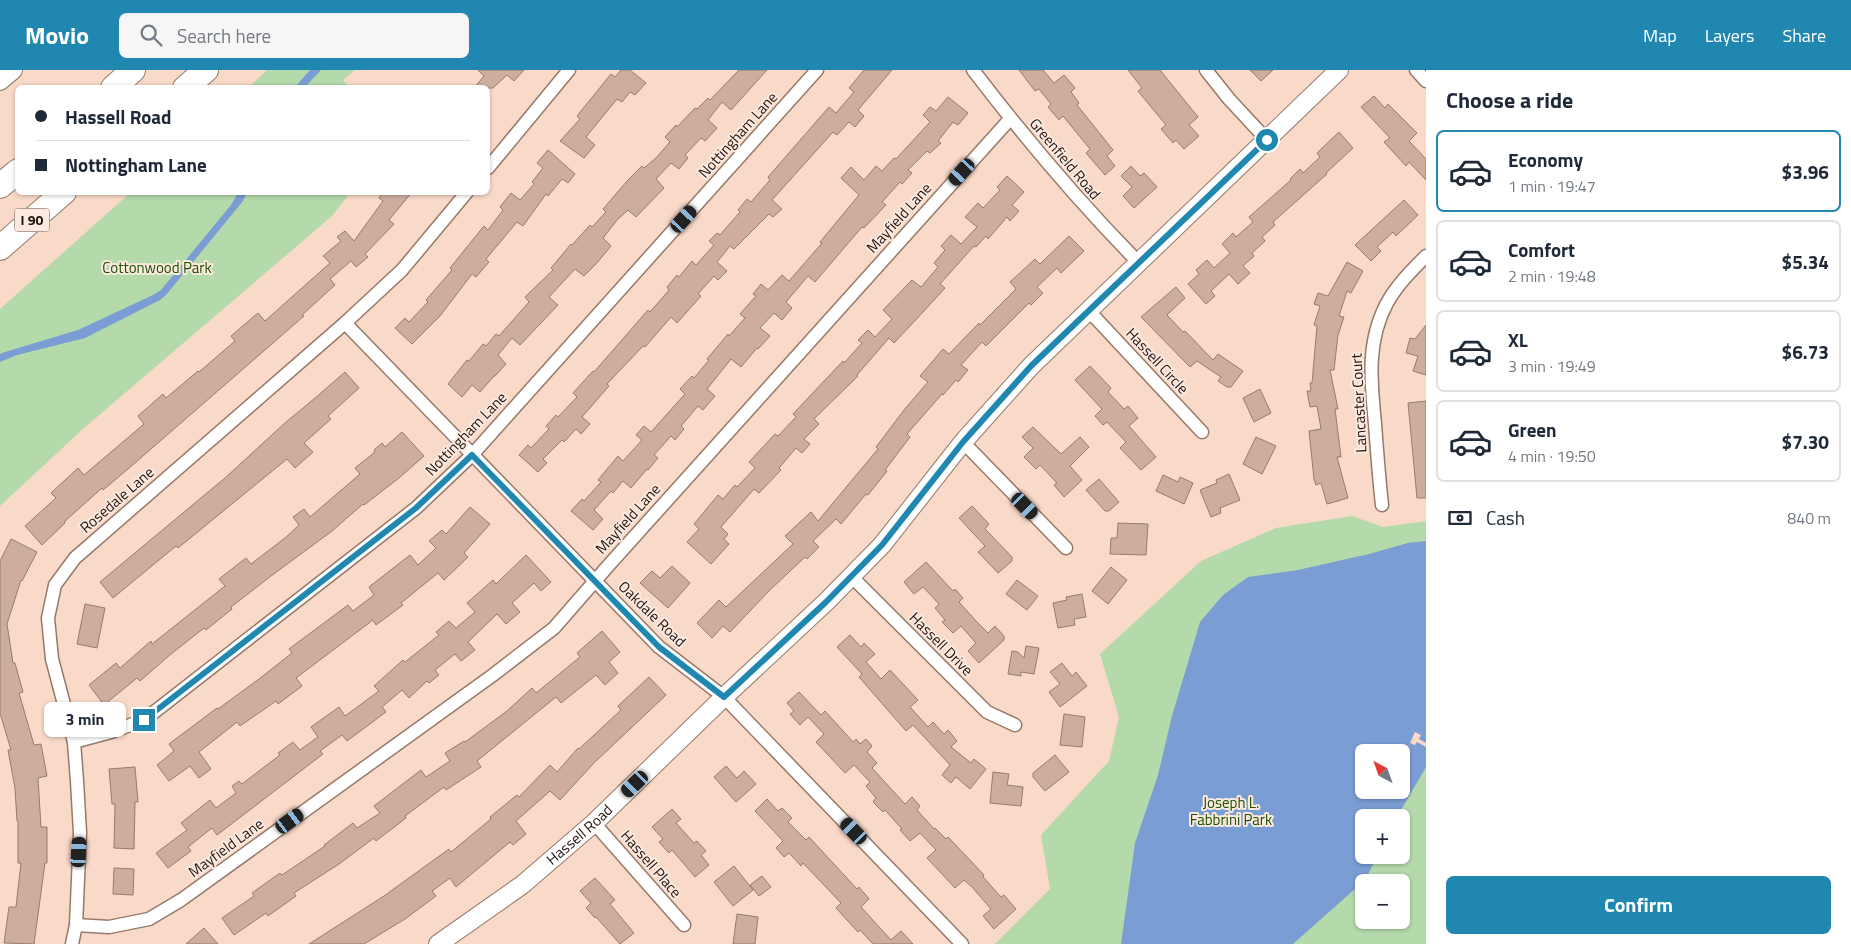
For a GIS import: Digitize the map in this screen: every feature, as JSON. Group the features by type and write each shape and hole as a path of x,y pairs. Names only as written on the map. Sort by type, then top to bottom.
{"highway":[{"path":"116,85 133,70"},
{"path":"188,85 206,70"},
{"path":"0,186 15,174"},
{"name":"I 90","path":"0,248 61,195"}],"street":[{"path":"0,81 13,70"},
{"path":"490,166 570,70"},
{"name":"Nottingham Lane","path":"74,742 111,732 144,720 416,508 472,455 817,70"},
{"name":"Greenfield Road","path":"974,70 1010,119 1094,218 1139,263"},
{"path":"1206,70 1229,99 1267,140"},
{"name":"Hassell Road","path":"438,944 457,939 594,824 724,697 826,602 882,545 963,442 1031,366 1339,70"},
{"path":"1416,70 1426,81"},
{"name":"Mayfield Lane","path":"76,925 108,927 149,919 181,900 493,675 554,628 1010,119"},
{"name":"Rosedale Lane","path":"72,944 76,925 80,834 74,742 52,658 48,618 55,585 75,558 345,323 402,270 464,195"},
{"name":"Lancaster Court","path":"1382,505 1371,376 1374,341 1381,316 1392,295 1399,284 1426,256"},
{"name":"Hassell Circle","path":"1089,311 1202,432"},
{"name":"Oakdale Road","path":"345,323 659,647 724,697 962,944"},
{"path":"963,442 1066,548"},
{"name":"Hassell Drive","path":"851,576 987,712 1015,725"},
{"name":"Hassell Place","path":"594,824 684,926"}],"green space":[{"path":"267,70 355,70 343,80 347,85 251,85"},
{"name":"Cottonwood Park","path":"128,195 348,195 332,216 84,428 0,506 0,309"},
{"name":"Joseph L. Fabbrini Park","path":"1352,516 1383,527 1426,521 1426,944 995,944 1050,889 1041,835 1109,761 1119,717 1100,654 1201,561 1276,528"}],"water":[{"path":"310,70 321,70 307,85 297,85"},
{"path":"237,195 246,195 160,300 85,338 17,355 0,362 0,354 78,330 161,290 231,205"},
{"name":"Joseph L. Fabbrini Park","path":"1426,541 1426,767 1410,795 1410,744 1355,744 1355,799 1407,799 1402,809 1355,809 1355,864 1373,864 1368,874 1355,874 1355,889 1293,944 1121,944 1135,843 1158,775 1172,716 1200,622 1223,595 1248,577 1298,570 1408,543"}],"pier":[{"path":"1415,732 1421,735 1419,739 1426,743 1426,747 1417,742 1415,745 1410,743"}],"building":[{"path":"478,70 524,70 514,81 507,75 493,88 490,88 490,85 476,85 484,76"},
{"path":"621,70 630,70 646,83 635,95 630,92 622,102 617,99 586,137 595,145 584,158 560,141 580,119 577,116 611,74 615,77"},
{"path":"739,70 767,70 731,110 722,102 708,120 717,128 705,141 701,138 685,155 688,158 679,169 671,163 656,179 664,188 636,217 628,210 617,220 603,238 611,246 584,276 575,269 549,297 558,305 520,345 512,338 498,355 506,364 480,392 472,385 462,397 448,384 467,360 469,361 483,344 486,346 496,334 499,336 529,302 525,297 553,270 551,268 571,244 590,225 592,227 606,212 603,209 628,180 642,166 644,168 656,158 670,142 665,137 676,125 677,127 695,108 697,109 708,98 710,100"},
{"path":"864,70 892,70 858,110 864,116 855,127 849,122 837,135 833,132 772,200 782,209 773,217 769,214 734,249 730,246 717,262 727,271 718,280 714,276 698,294 701,296 677,323 671,317 645,347 643,346 607,384 609,386 582,417 590,424 581,434 576,429 564,442 562,440 543,459 547,463 538,472 519,455 528,445 531,448 549,429 546,426 556,415 558,417 577,397 573,393 594,372 648,310 650,312 669,290 667,287 677,275 679,277 692,261 696,265 714,245 709,241 717,233 720,235 740,212 738,210 747,199 751,202 770,180 768,177 829,107 836,113 854,92 849,88"},
{"path":"1019,70 1043,70 1054,83 1064,75 1075,88 1071,92 1079,103 1077,105 1113,150 1107,156 1115,166 1105,175 1086,153 1090,149 1063,116 1059,120 1048,107 1051,104 1039,89 1035,91"},
{"path":"1128,70 1160,70 1198,117 1189,125 1199,136 1184,149 1176,140 1173,143 1161,129 1166,125 1138,91 1142,88"},
{"path":"1250,70 1273,70 1261,81"},
{"path":"1374,96 1385,108 1388,104 1417,133 1409,141 1426,159 1426,180 1409,162 1406,166 1384,142 1390,138 1361,107"},
{"path":"948,97 968,113 958,125 953,122 938,141 941,143 930,153 927,151 908,170 912,173 902,184 900,182 882,202 886,205 864,228 862,227 815,282 808,276 786,302 792,308 782,320 774,313 760,328 770,336 741,367 731,359 707,389 715,396 703,410 698,406 681,426 684,429 675,440 671,436 654,455 658,458 631,488 623,481 613,493 611,491 594,510 603,519 593,530 571,511 582,499 584,501 601,482 598,480 618,456 623,461 642,440 636,435 644,426 651,432 685,394 680,389 692,376 694,378 728,334 729,336 745,318 740,314 756,296 753,294 761,284 768,290 782,275 789,281 822,243 820,242 859,195 841,178 851,167 864,180 876,166 882,171 894,158 896,159 930,122 923,115 930,107 936,111"},
{"path":"1339,132 1353,148 1273,222 1275,225 1262,237 1265,241 1252,253 1254,256 1243,266 1250,273 1238,284 1229,274 1211,291 1215,296 1206,304 1188,284 1199,274 1196,270 1207,260 1214,268 1230,253 1222,244 1233,233 1236,237 1253,222 1249,217 1291,180 1300,169 1303,173 1320,157 1317,153"},
{"path":"548,150 575,174 568,183 562,179 548,196 546,194 523,226 517,222 486,259 489,262 476,277 472,274 440,316 412,344 395,328 405,318 409,322 428,302 426,300 452,270 450,268 484,226 488,230 503,210 500,207 511,193 520,200 534,184 532,182 543,168 537,163"},
{"path":"1131,166 1140,176 1144,173 1157,187 1134,208 1123,196 1132,187 1121,176"},
{"path":"1007,176 1024,192 1012,205 1019,211 1010,221 1007,217 988,239 986,236 976,247 974,246 940,284 945,288 924,311 894,343 889,338 858,376 814,419 819,424 804,439 810,444 802,453 796,448 779,468 781,470 759,493 754,489 721,527 728,534 724,539 729,544 711,564 687,542 699,529 694,524 718,495 723,499 735,485 737,487 755,468 749,462 775,434 778,436 796,417 793,414 862,343 858,340 868,330 875,337 892,319 883,310 912,280 921,287 938,267 934,263 945,250 941,246 951,235 961,244 977,227 965,217 978,203 983,208 1000,190 997,187"},
{"path":"381,195 410,195 389,220 394,224 365,254 368,257 356,267 351,261 330,279 335,285 302,315 304,316 128,469 103,490 102,488 64,522 42,545 25,526 56,498 51,493 78,468 84,475 144,424 138,416 163,394 166,398 199,372 235,341 231,336 258,313 265,321 330,263 323,256 341,241 337,237 345,231 354,241 383,201 379,198"},
{"path":"1404,200 1418,215 1396,236 1393,232 1377,247 1381,251 1371,261 1355,245"},
{"path":"1069,236 1084,251 1061,273 1057,268 1037,287 1043,293 1031,305 1029,303 986,346 982,342 961,365 968,370 958,382 956,380 942,394 907,434 910,437 868,495 866,494 841,524 836,519 813,541 819,547 807,559 805,557 769,591 730,632 723,626 712,638 697,623 719,600 726,607 793,544 785,536 811,512 818,521 878,449 876,447 928,382 920,376 943,349 949,354 1016,289 1010,282 1035,259 1040,264"},
{"path":"1347,262 1363,271 1351,293 1347,291 1339,316 1344,317 1338,335 1334,370 1330,370 1338,409 1335,409 1341,457 1337,457 1348,498 1327,504 1321,483 1316,485 1314,479 1309,431 1321,429 1317,406 1310,407 1307,391 1311,391 1310,383 1312,383 1317,326 1314,325 1320,306 1314,304 1318,293 1328,296"},
{"path":"1176,287 1185,298 1167,315 1213,360 1218,354 1243,371 1231,387 1227,387 1218,381 1221,377 1197,361 1190,367 1141,317"},
{"path":"1426,325 1426,375 1413,371 1418,356 1406,353 1410,338 1415,339"},
{"path":"1090,366 1111,388 1108,392 1124,409 1128,406 1138,418 1129,426 1156,457 1141,470 1120,448 1126,442 1107,422 1103,425 1095,416 1102,409 1075,380"},
{"path":"345,372 359,388 328,416 331,419 304,443 313,452 295,468 287,459 178,548 176,546 113,598 100,582 225,478 286,422"},
{"path":"1260,389 1271,413 1254,422 1243,398"},
{"path":"1426,401 1426,498 1417,498 1408,403"},
{"path":"1033,427 1061,454 1080,437 1089,447 1070,466 1082,480 1064,497 1054,485 1057,483 1040,465 1036,469 1024,457 1033,448 1022,437"},
{"path":"402,432 424,456 332,531 231,607 232,609 206,630 204,628 140,681 137,678 104,705 89,685 116,663 120,668 151,641 152,644 225,586 219,579 246,558 251,564 285,538 299,525 293,517 304,509 310,517 360,474 355,468 375,452 374,450 382,443 385,447"},
{"path":"1256,437 1276,446 1262,474 1243,464"},
{"path":"1229,474 1240,500 1220,508 1221,513 1211,517 1200,490 1217,483 1216,480"},
{"path":"1163,475 1178,482 1180,477 1193,483 1184,504 1156,491"},
{"path":"1099,479 1119,502 1109,511 1105,511 1086,490"},
{"path":"972,506 989,524 985,529 1012,557 1012,561 998,573 978,552 985,546 959,518"},
{"path":"470,507 490,524 464,553 468,557 444,580 438,573 401,603 403,605 376,625 373,620 296,678 302,686 278,704 276,701 240,726 237,722 199,752 211,769 199,778 190,766 169,781 157,765 174,751 169,744 259,679 292,653 289,649 348,605 353,611 374,595 369,587 410,555 418,565 436,548 429,541 442,530 446,534"},
{"path":"1118,523 1148,524 1146,555 1110,554 1111,538 1117,538"},
{"path":"11,539 37,552 21,580 7,624 13,663 15,663 23,692 19,693 34,745 41,744 47,776 38,778 41,827 47,827 47,863 45,863 34,944 4,943 9,907 16,907 21,863 18,863 18,821 15,788 8,750 11,750 0,713 0,561"},
{"path":"526,555 551,582 541,591 534,583 512,603 520,612 506,624 497,614 468,642 475,650 461,661 455,654 435,670 439,675 429,683 427,681 409,698 402,690 382,707 386,712 347,741 342,735 320,751 323,754 217,835 212,828 188,847 191,851 168,868 156,853 187,830 181,823 210,800 216,808 236,793 232,786 239,781 242,784 280,755 278,753 293,742 300,750 318,737 311,727 339,707 345,716 379,691 374,686 403,660 405,662 439,635 436,632 449,621 456,628 475,612 467,603 493,580 496,584"},
{"path":"926,562 953,591 955,589 963,598 959,602 988,633 995,626 1004,636 1004,640 979,663 968,651 976,643 961,626 953,633 942,622 945,620 935,608 939,604 923,587 914,594 904,582"},
{"path":"672,566 690,583 668,608 640,583 652,571 660,578"},
{"path":"1111,567 1127,580 1108,604 1092,591"},
{"path":"1017,580 1038,596 1027,610 1006,594"},
{"path":"1082,594 1086,617 1074,619 1075,625 1058,628 1053,603 1067,600 1066,597"},
{"path":"85,604 105,608 97,648 77,644"},
{"path":"602,631 620,652 609,662 618,673 605,685 596,675 561,703 556,697 477,761 481,767 446,790 444,787 405,816 406,818 376,841 374,838 339,864 294,893 296,896 268,916 266,913 234,935 222,918 254,896 252,893 280,873 282,875 325,846 353,823 357,828 380,813 374,806 421,770 426,777 450,761 445,753 465,742 507,711 532,688 536,693 580,657 577,653"},
{"path":"850,635 861,647 864,643 875,654 866,662 881,679 890,670 918,700 910,707 928,727 933,722 944,734 948,730 957,741 951,747 971,763 974,759 986,769 970,789 956,777 951,783 942,775 950,765 913,725 906,731 859,677 862,674 837,647"},
{"path":"1026,646 1039,648 1034,674 1021,672 1021,676 1008,674 1012,651 1018,652 1024,658"},
{"path":"1062,663 1072,676 1076,672 1087,686 1060,707 1049,692 1060,684 1050,672"},
{"path":"649,677 666,695 594,763 560,800 550,791 516,821 526,834 513,845 510,842 456,887 450,878 432,891 436,896 405,919 364,944 309,944 384,896 449,849 451,852 517,795 519,797 550,765 557,772 578,748 621,710 618,706"},
{"path":"799,692 821,715 825,711 853,742 856,739 860,744 866,739 872,746 867,752 877,763 872,768 905,804 912,797 920,806 917,810 934,829 946,839 948,837 984,875 983,877 1001,897 1004,895 1016,909 994,929 983,916 991,909 972,887 964,880 955,888 927,858 936,850 920,833 910,841 885,810 883,812 873,802 876,798 866,786 870,782 854,765 845,773 816,742 824,734 808,717 800,725 790,714 794,711 787,703"},
{"path":"1064,714 1085,717 1082,747 1060,745"},
{"path":"1055,755 1069,772 1045,791 1033,777 1033,773"},
{"path":"726,766 737,778 744,771 756,784 736,802 714,777"},
{"path":"135,767 138,802 135,802 134,849 114,848 115,804 112,804 109,769"},
{"path":"993,772 1009,774 1007,785 1023,787 1021,806 990,803"},
{"path":"767,799 778,811 782,808 792,818 788,822 806,840 809,837 857,889 859,887 869,899 861,907 891,940 901,931 913,944 873,944 860,930 858,932 836,908 841,903 803,863 801,866 789,853 784,857 776,848 783,841 755,811"},
{"path":"672,809 681,819 676,823 694,843 697,841 706,851 701,855 709,865 695,877 672,850 669,853 659,842 663,839 652,827"},
{"path":"734,866 753,890 733,906 714,882"},
{"path":"114,868 134,869 133,895 113,894"},
{"path":"762,876 771,887 759,896 750,885"},
{"path":"595,878 615,900 610,904 634,933 620,944 586,908 591,903 580,891"},
{"path":"737,914 758,917 755,944 733,944"},
{"path":"204,928 218,944 186,944"}],"route":[{"path":"144,720 416,508 472,455 659,647 724,697 826,602 882,545 963,442 1031,366 1267,140"}]}
